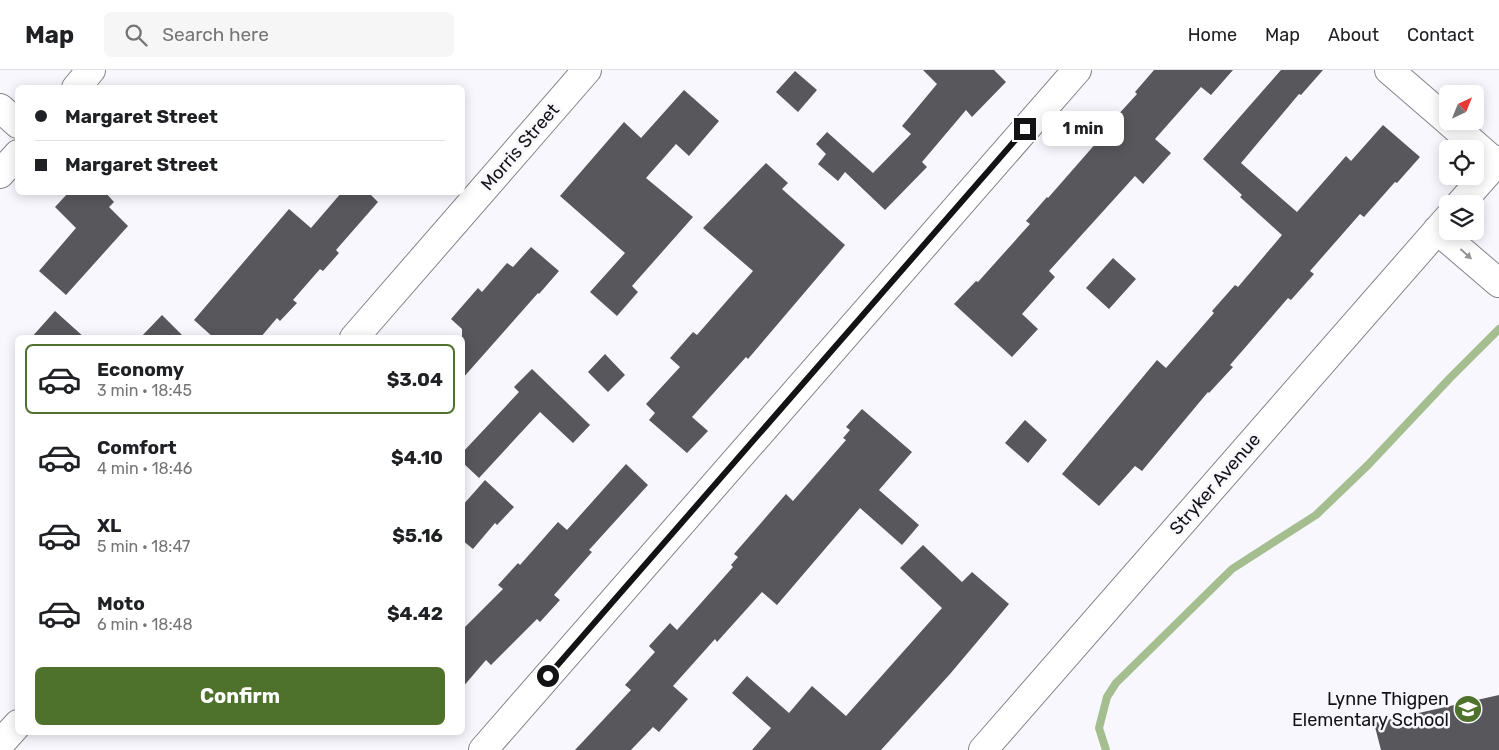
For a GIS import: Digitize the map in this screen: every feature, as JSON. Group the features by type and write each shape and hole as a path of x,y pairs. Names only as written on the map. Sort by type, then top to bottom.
{"street":[{"path":"78,85 91,70"},
{"name":"Morris Street","path":"357,335 588,70"},
{"path":"483,750 1076,70"},
{"path":"1389,70 1439,113"},
{"path":"0,108 15,121"},
{"path":"1459,130 1498,161 1468,195"},
{"path":"0,174 15,157"},
{"name":"Stryker Avenue","path":"983,750 1439,227"},
{"path":"1457,240 1499,283"},
{"path":"0,744 15,727"}],"building":[{"path":"923,70 994,70 1006,82 972,117 966,110 922,162 927,167 885,210 845,172 838,181 818,164 826,154 816,144 827,132 873,173 911,134 902,126 937,84"},
{"path":"1154,70 1233,70 1211,95 1201,87 1155,139 1171,153 1143,184 1135,176 1049,271 1055,277 1022,314 1038,329 1012,357 954,304 976,281 978,282 1030,224 1026,221 1097,142 1095,140 1137,94 1135,92"},
{"path":"1281,70 1323,70 1301,95 1299,94 1241,163 1297,212 1346,156 1351,161 1383,125 1420,157 1364,217 1360,214 1310,271 1314,274 1291,300 1288,298 1230,365 1233,367 1208,392 1142,471 1135,466 1099,506 1062,474 1157,360 1166,368 1214,313 1212,311 1235,285 1238,287 1282,235 1240,197 1242,195 1203,159"},
{"path":"795,71 817,90 798,112 776,92"},
{"path":"684,90 719,121 689,156 676,144 646,178 693,217 632,286 638,292 617,316 590,292 625,253 560,196 624,122 641,138"},
{"path":"766,163 788,183 782,189 845,245 748,359 746,357 692,417 708,431 687,453 649,420 655,413 646,404 680,367 670,358 693,332 697,335 753,271 703,228"},
{"path":"66,195 108,195 114,202 109,207 128,226 66,295 39,271 76,228 55,207"},
{"path":"339,195 371,195 378,202 336,250 339,253 323,271 320,269 293,300 297,303 280,321 277,318 263,335 211,335 194,320 289,209 311,228"},
{"path":"531,247 559,271 465,376 465,335 462,335 462,329 451,319 478,288 482,292 507,263 513,267"},
{"path":"1113,258 1136,279 1109,309 1086,288"},
{"path":"55,311 82,335 34,335"},
{"path":"162,315 182,335 143,335"},
{"path":"605,354 625,375 608,392 588,372"},
{"path":"532,369 590,425 573,443 540,412 479,478 465,465 465,450 519,392 514,387"},
{"path":"862,409 912,452 879,490 919,525 902,545 860,508 777,605 762,592 717,642 715,639 673,686 688,699 659,732 653,727 631,750 575,750 631,690 625,685 655,652 649,646 670,623 677,630 733,567 731,565 738,557 734,554 786,494 793,501 846,440 843,438 850,430 846,427"},
{"path":"1025,420 1047,440 1028,463 1005,443"},
{"path":"626,464 648,485 589,550 592,552 554,595 560,600 540,622 537,619 491,665 486,660 465,684 465,627 503,589 498,585 518,563 520,565 558,522 567,530"},
{"path":"485,480 514,507 497,525 495,523 473,549 465,542 465,503"},
{"path":"923,545 962,582 972,572 1009,604 950,674 881,750 752,750 771,728 732,693 747,676 789,713 812,686 846,716 942,608 900,568"},
{"name":"Lynne Thigpen Elementary School","path":"1499,695 1499,750 1381,750 1374,723"}],"waterway":[{"path":"1106,750 1099,728 1107,697 1116,683 1232,569 1316,515 1368,465 1499,329"}],"place":[{"name":"Lynne Thigpen Elementary School","path":"1468,709"}],"route":[{"path":"548,676 1025,129"}]}
